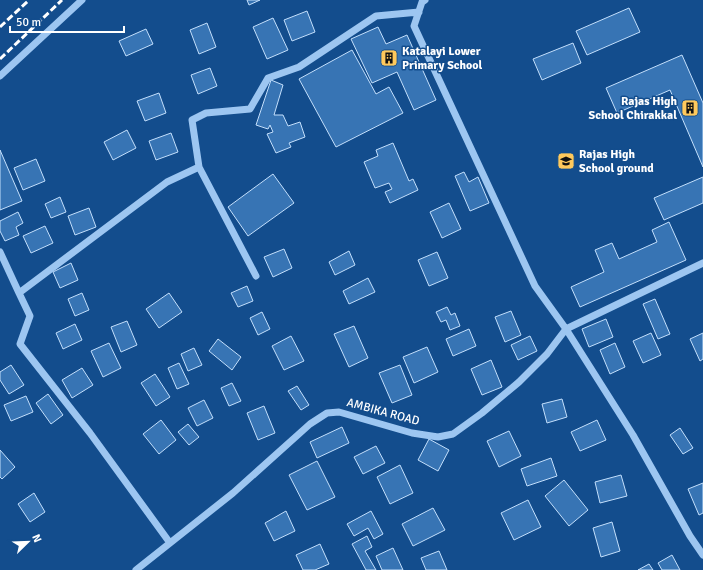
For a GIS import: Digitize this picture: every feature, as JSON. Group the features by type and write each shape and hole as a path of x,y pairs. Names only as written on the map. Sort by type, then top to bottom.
{"street":[{"path":"0,76 82,0"},
{"path":"425,0 422,2 414,26 535,286 566,329 633,435 690,536 703,555"},
{"path":"256,276 199,167 192,120 206,113 250,109 268,78 298,67 376,16 419,12"},
{"path":"19,293 167,182 199,167"},
{"path":"0,252 30,316 20,344 90,433 170,543"},
{"path":"566,329 703,263"},
{"name":"AMBIKA ROAD","path":"136,570 233,493 310,424 327,413 334,411 339,412 412,433 438,437 453,434 482,413 519,382 547,354 566,329"}],"building":[{"path":"247,0 260,0 249,5"},
{"path":"629,8 640,32 587,55 576,31"},
{"path":"307,11 315,32 292,41 284,20"},
{"path":"273,18 288,50 267,59 253,27"},
{"path":"207,23 216,47 199,54 190,30"},
{"name":"Katalayi Lower Primary School","path":"378,27 386,44 407,35 436,100 414,110 397,72 372,83 351,39"},
{"path":"146,29 153,44 126,56 119,41"},
{"path":"573,43 581,63 542,80 533,59"},
{"path":"352,50 376,94 389,87 403,113 336,147 299,79"},
{"name":"Rajas High School Chirakkal","path":"682,55 703,103 703,167 670,90 617,113 606,88"},
{"path":"210,68 217,86 198,94 191,75"},
{"path":"271,80 283,85 274,115 283,115 288,126 300,122 305,137 289,143 291,147 276,153 267,134 273,132 270,125 268,129 256,125"},
{"path":"159,93 166,113 145,121 137,101"},
{"path":"127,130 136,148 113,160 104,142"},
{"path":"171,133 178,152 156,160 149,141"},
{"path":"393,143 409,181 413,179 418,190 390,203 385,192 392,189 389,183 375,188 364,162 378,156 376,150"},
{"path":"0,150 22,201 0,210"},
{"path":"36,159 45,181 23,190 14,168"},
{"path":"464,172 469,182 478,177 489,203 470,211 455,176"},
{"path":"273,174 294,203 248,236 228,207"},
{"path":"703,177 703,203 664,220 654,198"},
{"path":"60,197 66,212 51,218 45,204"},
{"path":"449,203 461,229 442,238 430,212"},
{"path":"89,208 96,227 75,235 68,216"},
{"path":"18,212 23,223 16,227 19,235 5,241 0,231 0,221"},
{"path":"669,222 686,260 580,307 571,287 604,272 595,250 612,243 619,259 657,242 652,230"},
{"path":"45,226 53,243 31,253 23,236"},
{"path":"284,249 292,268 273,277 264,257"},
{"path":"349,251 355,265 335,275 329,262"},
{"path":"437,252 448,278 429,286 418,260"},
{"path":"71,263 78,280 60,288 53,272"},
{"path":"368,278 375,292 349,304 343,291"},
{"path":"247,286 253,301 238,307 231,293"},
{"path":"82,293 89,310 75,316 68,299"},
{"path":"169,293 182,312 159,328 146,309"},
{"path":"655,299 670,334 658,339 643,304"},
{"path":"447,307 451,315 455,313 460,326 450,330 446,320 441,322 436,312"},
{"path":"511,311 521,335 505,342 495,317"},
{"path":"262,312 270,329 258,335 250,318"},
{"path":"606,319 613,337 589,347 582,329"},
{"path":"127,321 137,345 121,352 111,327"},
{"path":"75,324 82,340 63,349 56,333"},
{"path":"354,326 368,358 349,367 334,334"},
{"path":"469,329 476,346 453,356 446,339"},
{"path":"651,333 661,355 643,363 633,341"},
{"path":"703,333 703,359 700,361 690,339"},
{"path":"291,336 304,361 284,370 272,346"},
{"path":"530,336 537,351 518,360 511,345"},
{"path":"218,339 241,357 232,370 209,351"},
{"path":"109,343 121,368 103,377 91,351"},
{"path":"615,343 625,367 610,374 600,350"},
{"path":"427,347 438,372 414,383 403,357"},
{"path":"194,348 202,365 188,371 181,354"},
{"path":"491,360 502,387 482,395 471,369"},
{"path":"179,363 189,384 177,389 168,368"},
{"path":"11,365 24,385 9,394 0,380 0,372"},
{"path":"400,365 412,395 392,403 379,373"},
{"path":"82,368 93,385 72,398 62,380"},
{"path":"155,374 170,397 156,406 141,383"},
{"path":"232,383 241,401 229,406 221,388"},
{"path":"297,386 309,405 301,410 288,391"},
{"path":"48,394 63,415 51,424 36,403"},
{"path":"26,396 33,412 11,421 4,405"},
{"path":"562,399 567,417 547,423 542,404"},
{"path":"204,400 213,418 197,426 188,408"},
{"path":"264,406 275,433 258,440 247,413"},
{"path":"161,420 176,440 159,454 143,434"},
{"path":"597,420 606,440 580,451 571,432"},
{"path":"188,424 199,437 189,445 178,432"},
{"path":"342,427 349,443 317,458 310,442"},
{"path":"680,428 693,448 683,454 670,435"},
{"path":"509,431 521,456 499,467 487,441"},
{"path":"429,439 449,450 438,471 418,460"},
{"path":"376,446 385,463 363,474 354,457"},
{"path":"0,450 15,467 2,479 0,477"},
{"path":"551,458 557,476 527,486 521,469"},
{"path":"317,461 335,497 307,510 289,475"},
{"path":"400,465 413,493 390,504 377,477"},
{"path":"621,475 627,496 600,503 595,482"},
{"path":"564,480 588,510 569,526 545,496"},
{"path":"703,483 703,513 699,515 688,489"},
{"path":"34,493 45,512 30,522 18,504"},
{"path":"528,500 541,527 514,540 501,513"},
{"path":"433,508 445,530 413,546 402,524"},
{"path":"286,511 295,531 274,541 265,523"},
{"path":"371,511 383,534 374,539 368,528 354,536 347,524"},
{"path":"612,522 620,551 601,557 593,528"},
{"path":"367,536 372,547 365,551 376,570 366,570 352,544"},
{"path":"320,544 329,564 315,570 303,570 296,555"},
{"path":"393,548 403,570 382,570 376,556"},
{"path":"439,551 447,570 426,570 421,558"},
{"path":"672,555 680,570 662,570 658,563"},
{"path":"649,564 653,570 638,570"}],"railway":[{"path":"0,27 29,0"},
{"path":"0,59 62,0"}],"place":[{"name":"Katalayi Lower Primary School","path":"389,58"},
{"name":"Rajas High School Chirakkal","path":"690,108"},
{"name":"Rajas High School ground","path":"566,161"}]}
